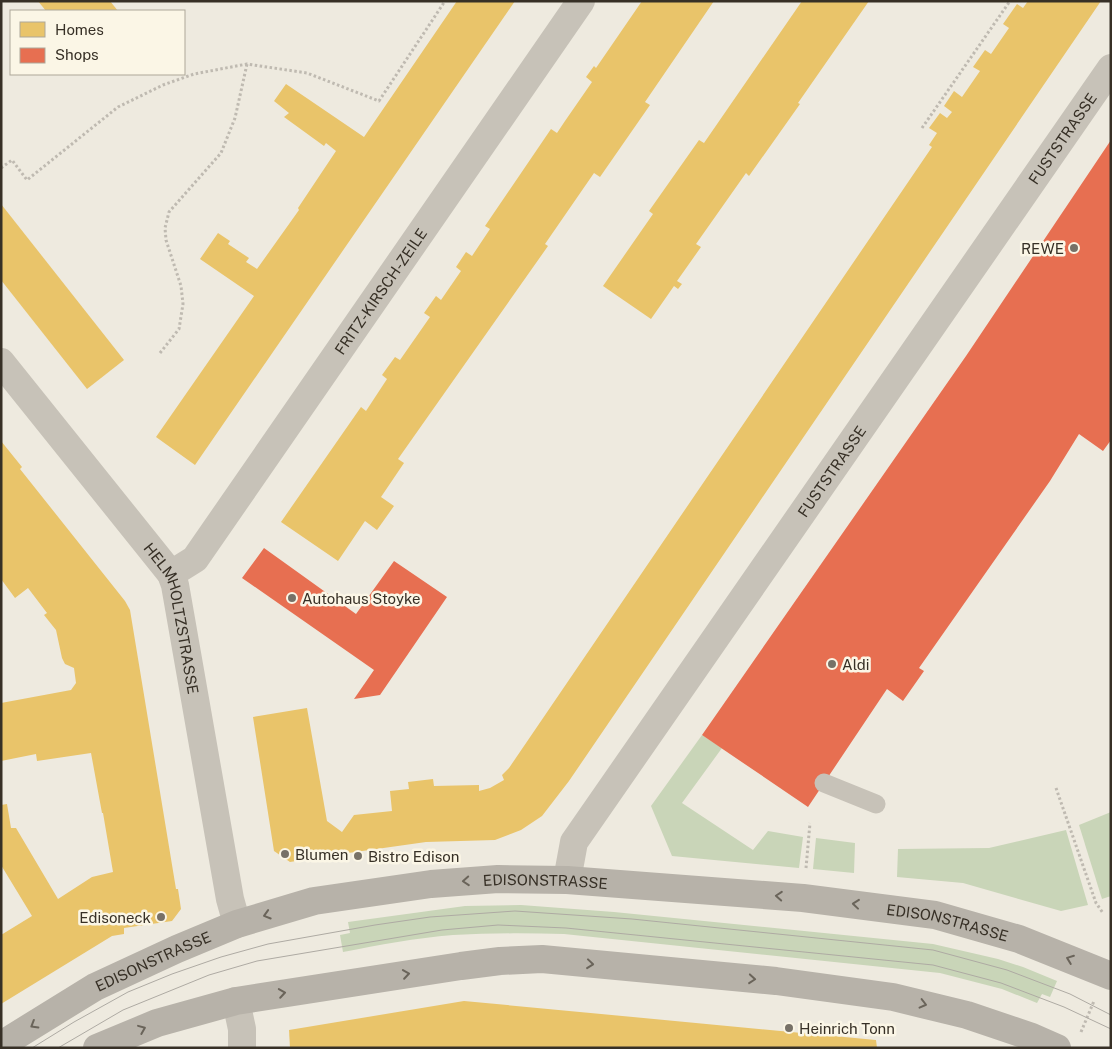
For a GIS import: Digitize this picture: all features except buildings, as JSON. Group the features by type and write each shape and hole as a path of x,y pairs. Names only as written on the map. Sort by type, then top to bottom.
{"main road":[{"name":"EDISONSTRASSE","path":"1,1045 95,987 237,924 314,901 431,884 498,879 567,880 803,898 935,914 1019,939 1108,975"},
{"path":"97,1048 156,1023 236,1001 461,966 542,958 776,981 884,996 967,1015 1012,1040 1067,1044"}],"street":[{"name":"FRITZ-KIRSCH-ZEILE","path":"171,574 195,559 581,1"},
{"name":"FUSTSTRASSE","path":"567,880 574,842 1111,68"},
{"name":"HELMHOLTZSTRASSE","path":"1,362 171,574 178,596 230,899 237,924"},
{"path":"236,1001 242,1029 242,1048"}],"lane":[{"path":"824,783 876,804"}],"path":[{"path":"1,168 12,160 27,180 118,107 163,85 194,74 246,64 308,73 379,101 445,1"},
{"path":"922,128 1010,1"},
{"path":"160,353 179,329 184,304 181,286 166,240 165,228 169,212 221,153 235,118 246,64"},
{"path":"1056,788 1096,903 1103,913"},
{"path":"805,874 810,823"},
{"path":"1067,1044 1108,975"}],"green space":[{"path":"702,735 722,748 682,803 753,850 768,831 803,837 799,868 672,856 651,806"},
{"path":"1111,812 1111,896 1102,899 1079,825"},
{"path":"1066,830 1088,905 1061,911 963,883 897,877 898,849 989,848"},
{"path":"816,838 855,843 854,873 813,869"},
{"path":"521,905 614,912 933,944 998,959 1057,981 1050,997 1042,994 1037,1003 1002,989 940,973 564,934 508,933 453,935 384,944 343,952 340,935 350,933 348,922 465,906"}],"tram line":[{"path":"32,1048 128,992 221,957 268,944 375,925 430,917 515,911 632,919 933,950 1007,970 1070,994 1111,1015"},
{"path":"58,1048 123,1010 209,975 257,961 442,930 498,925 566,928 933,965 1001,983 1064,1007 1111,1029"}],"place":[{"name":"REWE","path":"1074,248"},
{"name":"Autohaus Stoyke","path":"292,598"},
{"name":"Aldi","path":"832,664"},
{"name":"Blumen","path":"285,854"},
{"name":"Bistro Edison","path":"358,856"},
{"name":"Edisoneck","path":"161,917"},
{"name":"Heinrich Tonn","path":"789,1028"}]}
